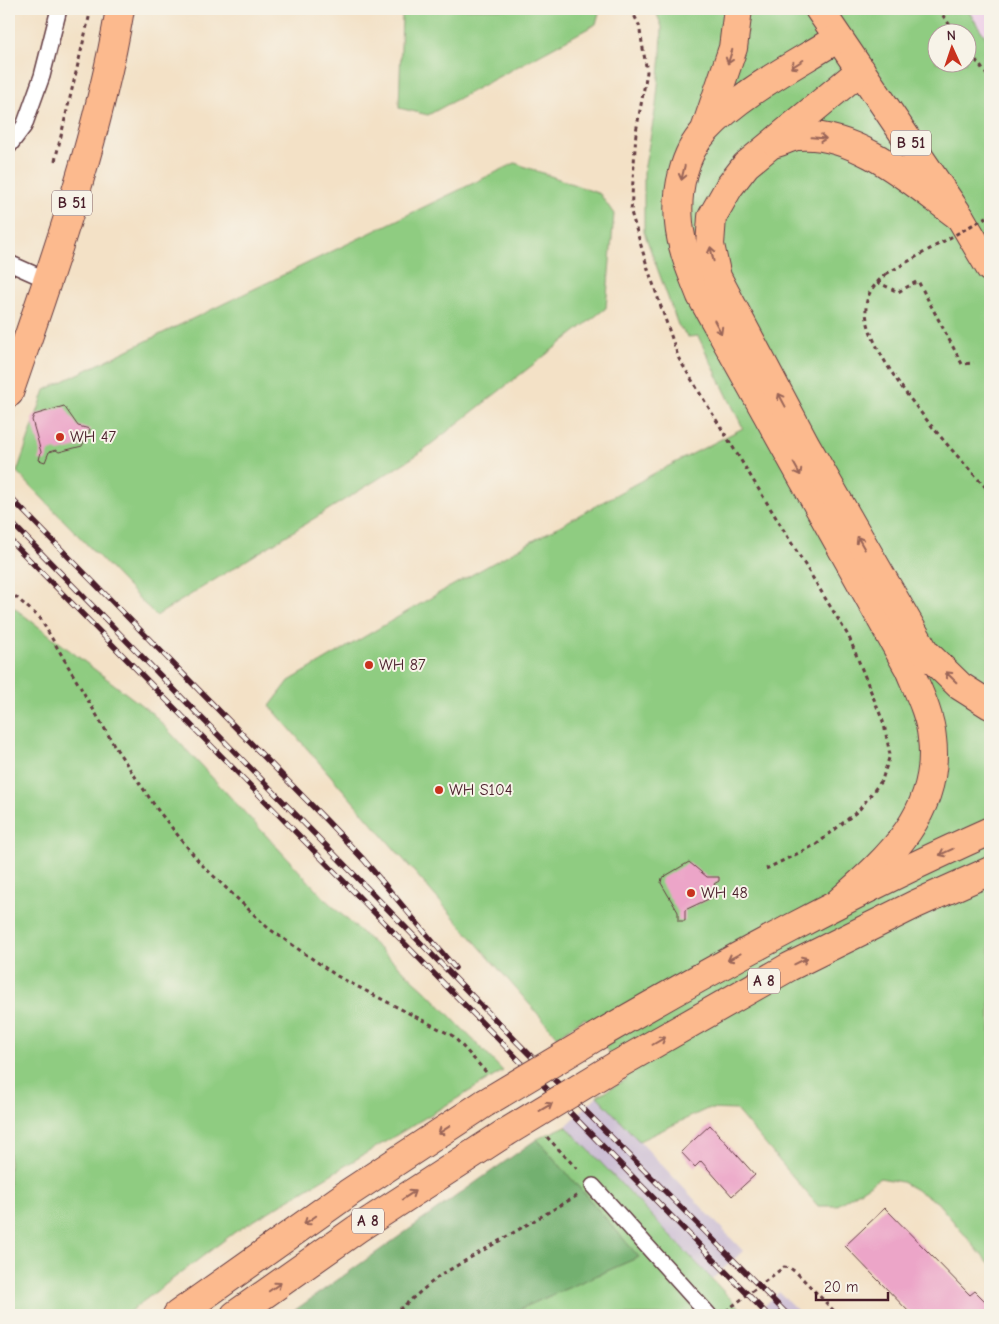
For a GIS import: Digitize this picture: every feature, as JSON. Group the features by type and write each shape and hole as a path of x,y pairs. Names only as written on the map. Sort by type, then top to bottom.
{"main road":[{"name":"B 51","path":"9,394 48,280 84,165 115,39 120,9"},
{"path":"738,9 733,48 704,132 686,161 679,194 679,224 688,262 701,296 909,669 924,703 932,737 933,770 924,804 886,860 839,902"},
{"name":"B 51","path":"819,9 960,216 990,268"},
{"path":"704,132 742,98 838,38"},
{"path":"862,70 746,165 728,187 712,217 710,245 717,277 806,445 925,652 960,686 990,705"},
{"path":"772,144 797,136 824,138 843,142 860,149 900,173 960,216"},
{"name":"A 8","path":"177,1315 489,1091 597,1036 723,963 839,902 990,831"},
{"name":"A 8","path":"235,1315 357,1229 505,1133 617,1065 789,967 916,904 990,871"}],"lane":[{"path":"9,146 24,126 42,76 59,9"},
{"path":"9,263 48,280"},
{"path":"593,1186 709,1315"}],"path":[{"path":"631,9 639,24 647,72 636,132 631,212 648,269 679,359 849,637 884,724 890,755 882,780 859,810 817,844 766,869"},
{"path":"938,9 948,22"},
{"path":"976,60 990,79"},
{"path":"990,215 886,274 877,282 868,298 866,312 870,333 904,392 963,463 990,492"},
{"path":"877,282 898,292 918,282 962,364 974,363"},
{"path":"9,591 40,618 116,750 157,809 200,863 268,928 337,976 453,1036 489,1091"},
{"path":"393,1315 439,1276 593,1186 546,1136"},
{"path":"722,1315 784,1267 790,1268 797,1273 838,1315"}],"shaded area":[{"path":"967,9 990,9 990,44 976,22"},
{"path":"597,1096 743,1251 711,1280 566,1126"},
{"path":"779,1292 802,1315 754,1315 772,1299"}],"green space":[{"path":"411,9 600,9 596,24 428,115 399,108 402,15"},
{"path":"655,9 967,9 976,22 926,22 926,72 976,72 976,23 990,44 990,1265 937,1202 902,1182 880,1178 836,1206 818,1206 736,1110 707,1109 639,1141 597,1096 627,1079 585,1018 557,1036 270,706 289,681 439,593 653,474 743,428 698,336 688,337 678,325 644,232 644,171 656,106 662,27"},
{"path":"515,163 600,194 614,214 606,308 417,455 156,616 17,472 45,390"},
{"path":"9,604 153,714 328,902 427,992 503,1071 235,1232 125,1315 25,1315 9,1306"},
{"path":"566,1126 746,1315 506,1315 639,1257 537,1139"},
{"path":"537,1139 639,1257 506,1315 288,1315"}],"building":[{"name":"WH 47","path":"64,406 78,426 90,429 89,433 83,434 85,440 82,446 59,452 56,450 49,452 45,462 39,460 41,452 32,420 34,415"},
{"name":"WH 48","path":"689,862 707,877 719,877 719,881 714,884 717,890 715,896 685,910 685,921 678,921 678,912 661,883 662,878"},
{"path":"710,1125 755,1175 732,1196 701,1161 695,1167 681,1152"},
{"path":"885,1208 970,1295 975,1291 990,1306 990,1309 984,1315 912,1315 845,1246"}],"railway":[{"path":"9,496 364,860 455,968"},
{"path":"9,520 519,1044 788,1315"},
{"path":"9,539 768,1315"}],"place":[{"name":"WH 47","path":"60,437"},
{"name":"WH 87","path":"369,665"},
{"name":"WH S104","path":"439,790"},
{"name":"WH 48","path":"691,893"}]}
